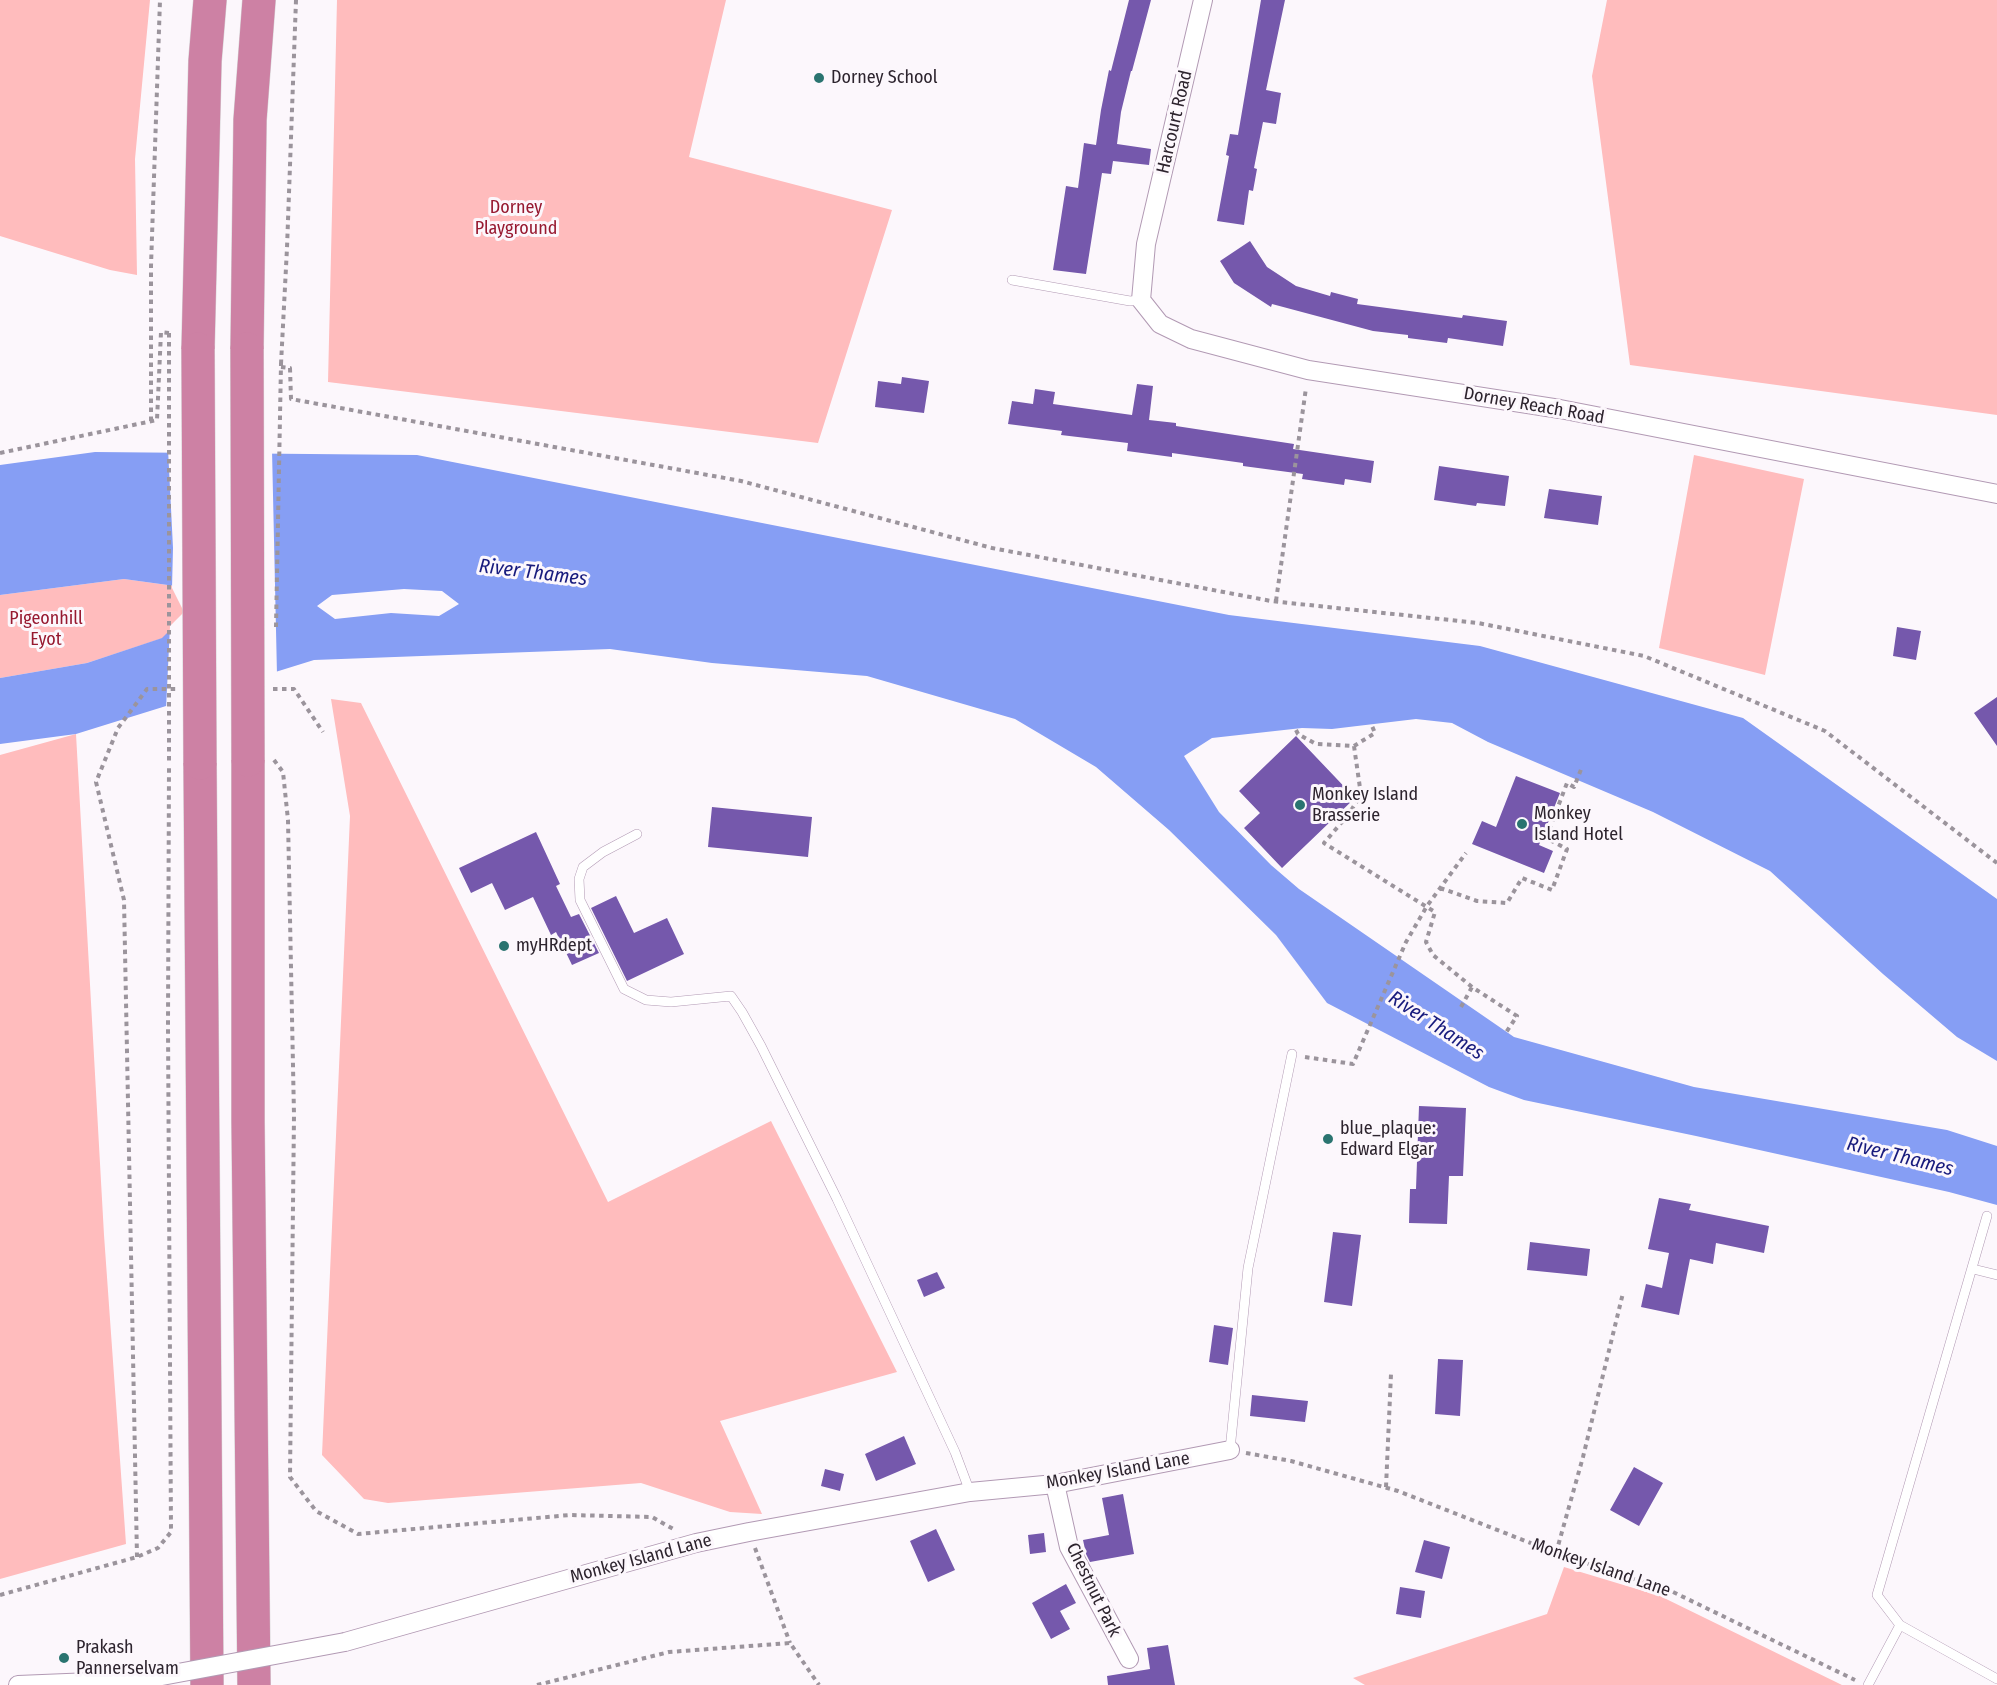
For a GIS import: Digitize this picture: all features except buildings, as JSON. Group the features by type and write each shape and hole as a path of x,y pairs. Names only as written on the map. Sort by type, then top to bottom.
{"highway":[{"path":"207,1685 184,764 205,61 210,0"},
{"path":"254,1685 248,1109 261,760 247,349 250,120 259,0"}],"street":[{"name":"Harcourt Road","path":"1141,300 1146,244 1203,0"},
{"name":"Dorney Reach Road","path":"1141,300 1160,324 1191,339 1308,370 1560,409 1997,494"},
{"name":"Monkey Island Lane","path":"18,1685 140,1680 345,1642 696,1543 970,1492 1055,1484 1230,1450"},
{"name":"Chestnut Park","path":"1055,1484 1069,1547 1129,1659"}],"lane":[{"path":"1012,280 1130,301 1141,300"},
{"path":"637,834 603,852 583,867 579,879 580,900 624,989 646,1000 671,1002 731,996 761,1046 837,1199 955,1452 970,1492"},
{"path":"1230,1450 1248,1268 1292,1054"},
{"path":"1987,1216 1877,1595 1900,1625 1992,1671 1997,1679"},
{"path":"1973,1269 1997,1275"},
{"path":"1867,1685 1900,1625"}],"path":[{"path":"151,421 151,266 160,0"},
{"path":"276,629 281,365 296,0"},
{"path":"0,453 157,420 161,332 169,333 184,764 168,1059 171,1532 158,1548 137,1557 0,1595"},
{"path":"281,365 290,368 291,399 741,481 992,548 1276,601 1478,623 1644,656 1825,731 1997,863"},
{"path":"1276,601 1308,370"},
{"path":"137,1557 124,900 96,782 118,728 147,689 181,689"},
{"path":"275,700 273,689 294,689 323,732"},
{"path":"1296,730 1298,734 1316,744 1354,746 1375,733 1372,726"},
{"path":"1354,746 1361,795 1348,815 1324,843 1435,912 1426,942 1433,955 1472,987 1517,1016 1505,1034"},
{"path":"261,760 283,772 288,820 294,1115 290,1477 316,1511 358,1534 581,1515 652,1517 696,1543"},
{"path":"1440,888 1477,900 1507,903 1522,878 1552,890 1568,849 1546,838 1567,783 1574,787 1582,767"},
{"path":"1292,1054 1353,1064 1406,942 1426,906 1466,853"},
{"path":"1461,1007 1472,987"},
{"path":"1556,1553 1583,1457 1623,1293"},
{"path":"1386,1488 1391,1374"},
{"name":"Monkey Island Lane","path":"1230,1450 1292,1461 1386,1488 1556,1553 1673,1592 1867,1685"},
{"path":"749,1532 790,1643 819,1685"},
{"path":"537,1685 669,1652 790,1643"}],"green space":[{"path":"0,0 150,0 135,159 137,275 110,270 0,236"},
{"name":"Dorney Playground","path":"337,0 726,0 689,157 892,210 818,443 328,382"},
{"path":"1607,0 1997,0 1997,415 1630,365 1592,76"},
{"path":"1694,455 1804,479 1765,675 1659,648"},
{"name":"Pigeonhill Eyot","path":"124,579 175,586 188,613 163,638 87,663 0,678 0,595"},
{"path":"331,699 361,703 608,1202 771,1121 897,1372 720,1421 762,1514 730,1512 641,1483 388,1503 364,1499 322,1455 350,816"},
{"path":"76,734 104,1235 126,1544 0,1579 0,755"},
{"path":"1564,1567 1660,1596 1842,1685 1365,1685 1353,1678 1547,1614"}],"water":[{"name":"River Thames","path":"95,452 417,455 1229,615 1480,646 1743,718 1997,899 1997,1061 1957,1037 1883,974 1770,871 1653,812 1488,742 1452,723 1416,719 1332,729 1302,728 1212,738 1184,756 1219,812 1271,865 1299,889 1514,1037 1694,1087 1947,1130 1997,1146 1997,1205 1949,1192 1524,1100 1489,1087 1327,1003 1276,935 1169,830 1096,767 1015,719 867,676 712,663 610,649 314,660 76,734 0,744 0,678 87,663 162,638 188,612 175,586 124,579 0,595 0,465","holes":["404,589 442,591 459,604 439,616 391,613 335,619 317,606 332,595"]}],"pier":[{"path":"168,449 272,450 277,675 166,709 170,626 184,612 172,588 173,548"}],"place":[{"name":"Dorney School","path":"819,78"},
{"name":"Monkey Island Brasserie","path":"1300,805"},
{"name":"Monkey Island Hotel","path":"1522,824"},
{"name":"myHRdept","path":"504,946"},
{"name":"blue_plaque: Edward Elgar","path":"1328,1139"},
{"name":"Prakash Pannerselvam","path":"64,1658"}]}
